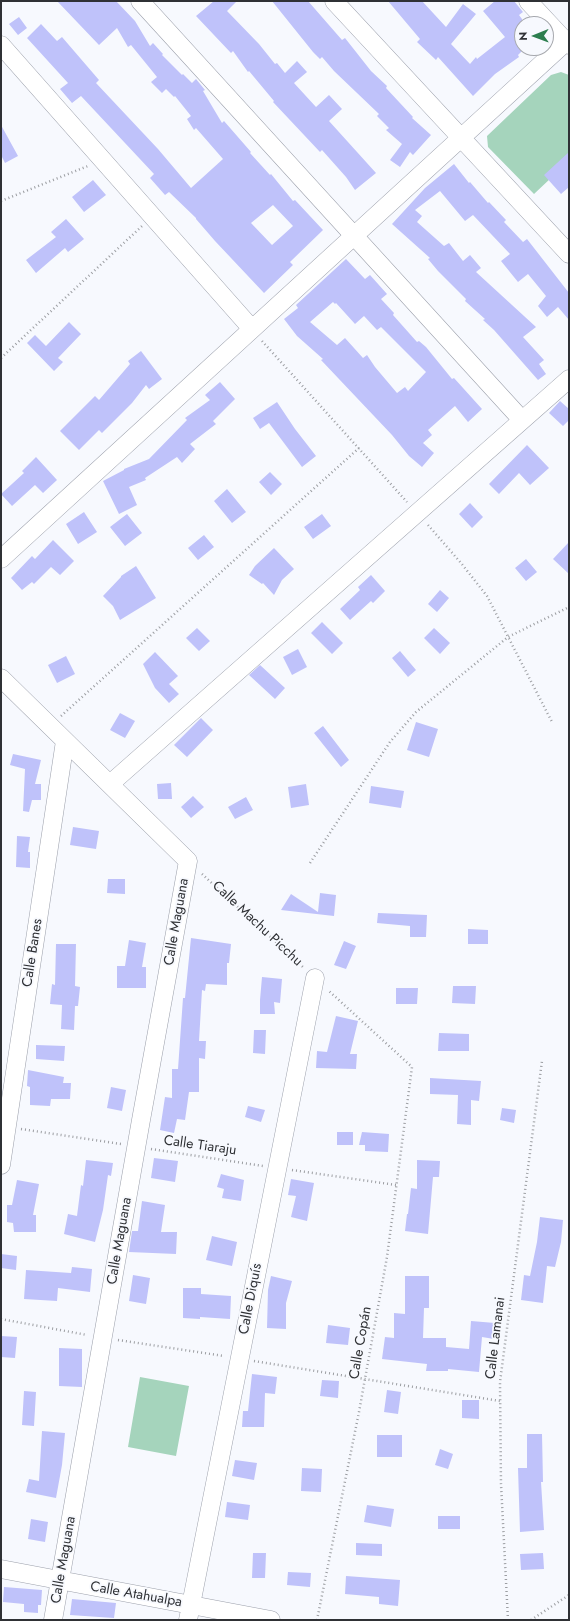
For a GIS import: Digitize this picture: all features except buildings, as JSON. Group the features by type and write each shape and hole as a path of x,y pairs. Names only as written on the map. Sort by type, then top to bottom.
{"street":[{"path":"140,1 522,420"},
{"path":"334,1 569,254"},
{"path":"1,559 568,42 528,1"},
{"path":"1,45 252,329"},
{"path":"110,784 569,379"},
{"path":"1,678 188,862"},
{"name":"Calle Banes","path":"1,1165 65,741"},
{"name":"Calle Maguana","path":"53,1620 136,1147 188,862"},
{"name":"Calle Diquís","path":"190,1613 315,978"},
{"name":"Calle Atahualpa","path":"1,1569 190,1613 271,1620"}],"path":[{"path":"1,201 103,160"},
{"path":"1,358 153,217"},
{"path":"50,726 359,448"},
{"path":"310,862 390,742 416,712 508,637 569,607"},
{"name":"Calle Machu Picchu","path":"188,862 412,1067"},
{"name":"Calle Lamanai","path":"508,1620 501,1484 500,1382 542,1061"},
{"name":"Calle Copán","path":"317,1620 359,1412 387,1258 412,1067"},
{"name":"Calle Tiaraju","path":"7,1127 396,1185"},
{"path":"531,1620 569,1595"}],"green space":[{"path":"561,72 569,75 569,161 534,194 488,147 487,136 551,75"},
{"path":"140,1377 189,1386 176,1456 128,1447"}]}
